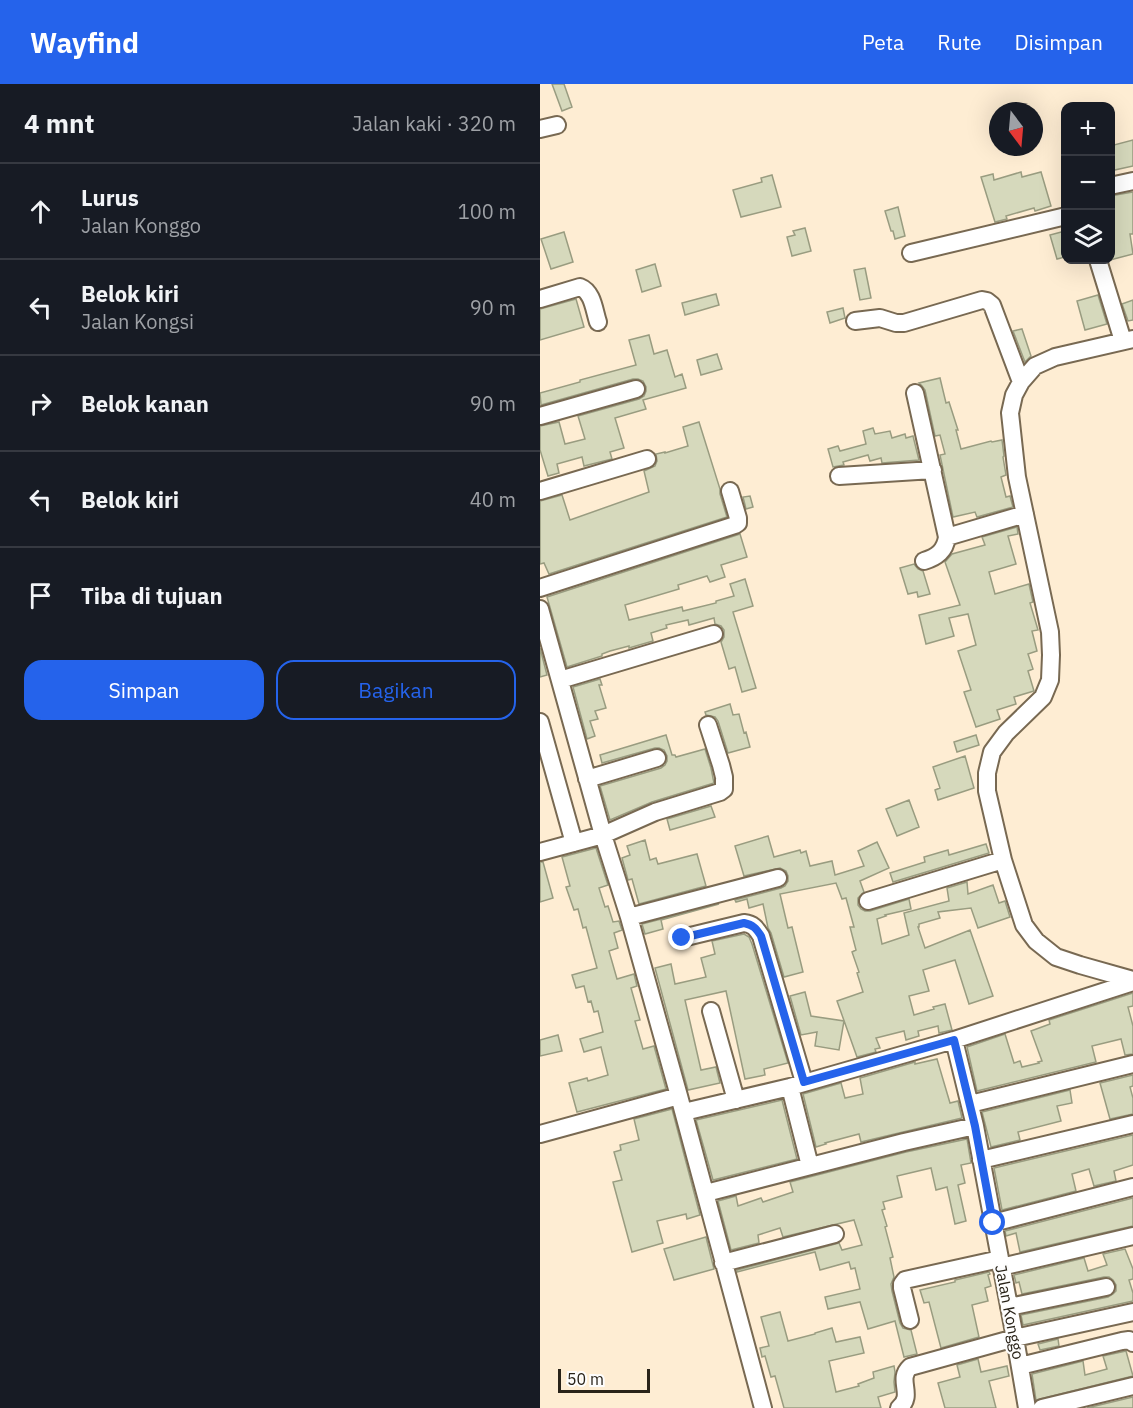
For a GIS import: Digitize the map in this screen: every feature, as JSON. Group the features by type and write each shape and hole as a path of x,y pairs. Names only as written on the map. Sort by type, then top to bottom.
{"street":[{"path":"540,129 557,125"},
{"path":"1115,185 1133,181"},
{"path":"911,253 1061,217"},
{"path":"1100,264 1128,340 1055,357 1035,366 1021,382 1014,395 1010,413 1017,477 1050,632 1050,680 1043,697 1006,733 992,752 987,773 987,791 1003,860 1024,925 1036,941 1056,957 1133,981"},
{"path":"540,299 580,287 586,289 598,322"},
{"path":"855,321 880,318 904,323 982,300 987,301 992,305 1021,382"},
{"path":"540,416 636,389"},
{"path":"915,393 947,537 944,550 924,561"},
{"path":"540,491 647,459"},
{"path":"839,476 933,470"},
{"path":"540,588 735,525 738,523 738,518 730,491"},
{"path":"947,537 1025,514"},
{"path":"540,609 603,835 629,917 763,1408"},
{"path":"560,680 714,634"},
{"path":"540,722 574,843"},
{"path":"540,852 603,835 655,812 724,789 724,777 708,725"},
{"path":"587,778 657,758"},
{"path":"868,901 1003,860"},
{"path":"629,917 778,878"},
{"path":"682,938 744,923 752,924 761,936 797,1084 810,1166"},
{"path":"540,1134 681,1104 736,1100 954,1040 1133,981"},
{"path":"711,1011 736,1100"},
{"name":"Jalan Konggo","path":"954,1040 975,1126 1027,1408"},
{"path":"970,1104 1133,1064"},
{"path":"981,1160 1133,1124"},
{"path":"706,1193 975,1126"},
{"path":"993,1223 1133,1187"},
{"path":"723,1263 835,1234"},
{"path":"910,1320 902,1288 905,1280 1133,1236"},
{"path":"1009,1307 1106,1287"},
{"path":"899,1408 906,1401 904,1376 910,1366 1015,1338 1133,1312"},
{"path":"1020,1366 1122,1341 1133,1343"},
{"path":"1042,1408 1133,1386"}],"building":[{"path":"552,84 564,84 572,107 562,111"},
{"path":"1133,140 1133,166 1115,170 1115,145"},
{"path":"1021,172 1022,177 1041,172 1051,206 1006,216 1007,219 995,222 981,177 993,174 994,180"},
{"path":"772,175 781,207 741,217 733,190 762,182 761,178"},
{"path":"1133,192 1133,234 1130,234 1133,254 1115,259 1115,210 1115,195"},
{"path":"898,207 905,236 895,239 885,211"},
{"path":"805,228 811,251 792,256 787,237 795,235 793,231"},
{"path":"564,232 573,262 551,269 541,239"},
{"path":"1061,232 1061,258 1057,259 1050,235"},
{"path":"655,264 661,286 642,292 636,270"},
{"path":"865,268 871,298 860,300 854,270"},
{"path":"716,294 719,305 685,315 682,303"},
{"path":"1098,295 1107,324 1085,330 1077,301"},
{"path":"576,299 584,327 540,340 540,309"},
{"path":"1133,300 1133,320 1128,321 1122,304"},
{"path":"843,308 845,318 830,323 827,312"},
{"path":"1022,329 1031,356 1025,362 1013,331"},
{"path":"649,335 654,354 667,350 675,377 682,374 686,388 643,400 646,409 615,418 624,448 610,452 612,459 584,466 582,457 557,464 559,473 548,476 540,450 540,426 559,422 565,444 585,439 578,416 639,399 644,396 646,387 643,381 633,379 541,405 540,393 636,365 629,340"},
{"path":"717,354 722,369 701,375 697,360"},
{"path":"940,378 946,403 949,402 958,430 956,430 961,449 1002,440 1006,475 1001,477 1006,497 1010,496 1013,507 977,517 975,512 953,517 940,455 945,454 940,435 935,436 925,390 919,383"},
{"path":"699,422 727,517 549,574 544,563 540,564 540,501 562,495 570,520 649,492 644,471 655,466 656,454 688,446 683,427"},
{"path":"873,428 875,434 890,431 892,438 905,434 906,438 913,436 919,460 882,463 881,458 870,461 868,455 833,467 828,449 838,446 840,451 866,444 863,431"},
{"path":"750,496 753,507 746,509 743,497"},
{"path":"1017,527 1018,534 1008,536 1016,564 989,572 995,594 1029,584 1033,602 1030,603 1038,630 1032,631 1037,651 1028,654 1033,669 1028,671 1034,691 1014,697 1016,704 997,710 1000,719 976,727 964,692 971,690 958,651 976,645 968,614 949,618 954,636 926,644 919,615 960,605 945,562 952,554 985,545 982,537"},
{"path":"740,534 747,557 721,565 725,577 710,582 707,576 678,585 679,589 625,605 629,620 682,607 683,611 734,596 730,584 745,579 753,606 733,612 756,688 742,692 735,667 729,669 721,642 724,630 715,624 714,618 689,625 688,620 666,625 667,628 651,633 653,641 610,651 602,656 567,667 547,597"},
{"path":"914,564 923,571 930,594 918,597 917,592 908,594 900,568"},
{"path":"540,648 547,675 540,677"},
{"path":"600,679 602,685 599,685 606,708 595,711 598,719 590,721 595,736 587,739 573,687"},
{"path":"730,704 733,715 739,714 750,747 728,753 718,721 715,717 706,715 705,712"},
{"path":"666,735 672,755 676,757 705,749 714,783 652,802 610,820 600,786 661,768 667,761 667,756 664,750 655,748 602,763 600,755"},
{"path":"976,735 979,745 957,752 954,742"},
{"path":"965,756 974,788 938,800 935,790 940,788 933,767"},
{"path":"909,800 919,827 897,836 886,809"},
{"path":"711,806 715,817 670,830 667,819"},
{"path":"768,836 774,857 800,850 801,853 806,851 810,866 832,861 835,875 864,866 858,851 877,842 889,868 860,881 864,892 858,898 858,905 865,911 870,911 909,899 911,909 877,919 882,944 909,935 904,913 949,901 947,888 967,882 968,894 993,885 999,903 1005,901 1010,917 978,928 971,908 938,912 940,918 919,924 918,927 925,948 970,930 993,996 969,1004 955,960 923,970 929,991 909,996 914,1015 945,1004 952,1030 939,1033 938,1026 918,1031 919,1036 906,1040 904,1031 876,1038 880,1048 875,1049 876,1052 857,1057 837,1001 863,992 852,952 856,950 850,927 854,927 846,898 842,899 836,883 780,894 788,928 792,927 803,972 784,977 768,928 763,904 749,908 747,899 736,902 735,900 781,888 788,881 786,871 780,868 744,876 735,846"},
{"path":"645,840 650,860 656,858 658,864 697,854 706,886 639,904 632,879 628,880 622,858 630,855 627,846"},
{"path":"986,844 989,853 893,882 890,873 925,862 924,857 948,850 949,855"},
{"path":"596,848 608,885 599,888 605,907 608,906 613,922 619,921 622,930 614,933 618,948 609,951 617,979 634,974 637,986 631,988 640,1020 635,1021 643,1049 654,1046 666,1089 577,1112 569,1083 587,1078 588,1081 608,1075 601,1047 584,1052 580,1039 603,1032 598,1011 594,1012 591,1001 588,1002 584,986 576,988 572,975 597,968 586,927 583,928 578,909 574,910 566,887 570,886 562,857"},
{"path":"540,862 543,862 553,898 540,902"},
{"path":"719,904 661,920 663,929 645,934 642,924"},
{"path":"744,934 749,937 752,944 788,1063 764,1069 765,1075 745,1079 726,991 685,1000 701,1070 716,1067 720,1083 688,1090 655,968 671,964 675,984 706,977 701,958 715,954 712,941"},
{"path":"805,992 811,1016 844,1021 839,1050 815,1046 817,1032 801,1035 790,996"},
{"path":"1133,993 1133,1006 1128,1007 1133,1026 1133,1054 1125,1055 1121,1039 1092,1046 1096,1062 977,1091 967,1047 1005,1034 1014,1063 1020,1061 1022,1067 1039,1063 1042,1061 1031,1031 1050,1024 1049,1020"},
{"path":"558,1035 562,1051 540,1056 540,1040"},
{"path":"937,1059 950,1103 958,1101 962,1118 861,1142 859,1134 816,1147 803,1094 841,1083 845,1098 863,1094 860,1078 915,1062 915,1064"},
{"path":"1133,1075 1133,1086 1130,1087 1133,1114 1110,1119 1100,1083"},
{"path":"1070,1090 1072,1103 1057,1106 1061,1121 1018,1132 1020,1140 991,1147 982,1112"},
{"path":"782,1100 797,1159 713,1180 696,1120"},
{"path":"672,1109 700,1215 687,1219 686,1214 657,1221 663,1243 632,1252 613,1182 622,1180 614,1152 621,1150 620,1145 639,1140 634,1119"},
{"path":"1133,1135 1133,1165 1114,1171 1116,1181 1094,1186 1089,1169 1072,1174 1076,1191 1002,1210 994,1168"},
{"path":"967,1139 971,1163 961,1165 965,1183 958,1185 966,1221 955,1224 947,1187 936,1190 931,1168 897,1176 902,1197 883,1202 885,1209 882,1210 887,1226 885,1227 893,1257 890,1258 894,1277 891,1284 892,1291 900,1323 903,1328 911,1330 917,1354 904,1357 895,1321 868,1329 860,1302 828,1309 825,1297 860,1289 855,1268 851,1269 849,1262 820,1270 815,1252 737,1272 737,1270 839,1243 842,1250 862,1245 854,1220 783,1237 780,1228 758,1235 759,1243 731,1250 718,1201 736,1196 738,1206 761,1198 763,1202 793,1192 790,1182"},
{"path":"1133,1198 1133,1226 1020,1252 1016,1233 1006,1236 1005,1231"},
{"path":"706,1237 714,1269 674,1280 664,1249"},
{"path":"1125,1249 1133,1269 1133,1279 1129,1280 1133,1301 1023,1325 1021,1315 1108,1297 1116,1291 1116,1285 1109,1277 1104,1277 1022,1294 1019,1282 1016,1283 1014,1275 1084,1258 1088,1271 1107,1265 1103,1254"},
{"path":"989,1272 991,1286 985,1288 988,1301 972,1305 979,1337 941,1348 929,1302 924,1303 920,1290"},
{"path":"780,1312 788,1341 832,1328 836,1342 860,1337 864,1353 829,1361 836,1392 859,1386 858,1384 874,1378 873,1372 894,1366 895,1392 878,1397 881,1408 784,1408 775,1376 771,1377 765,1356 762,1357 760,1348 769,1346 761,1317"},
{"path":"1058,1339 1059,1346 1040,1350 1038,1344"},
{"path":"1126,1351 1133,1376 1036,1400 1032,1374 1083,1361 1085,1375 1107,1369 1103,1356"},
{"path":"978,1359 981,1372 1007,1366 1009,1376 989,1381 996,1408 945,1408 938,1383 960,1377 957,1365"},
{"path":"1133,1397 1133,1408 1087,1408"}],"route":[{"path":"682,938 744,923 752,924 757,929 804,1082 954,1040 975,1126 993,1223"}]}
